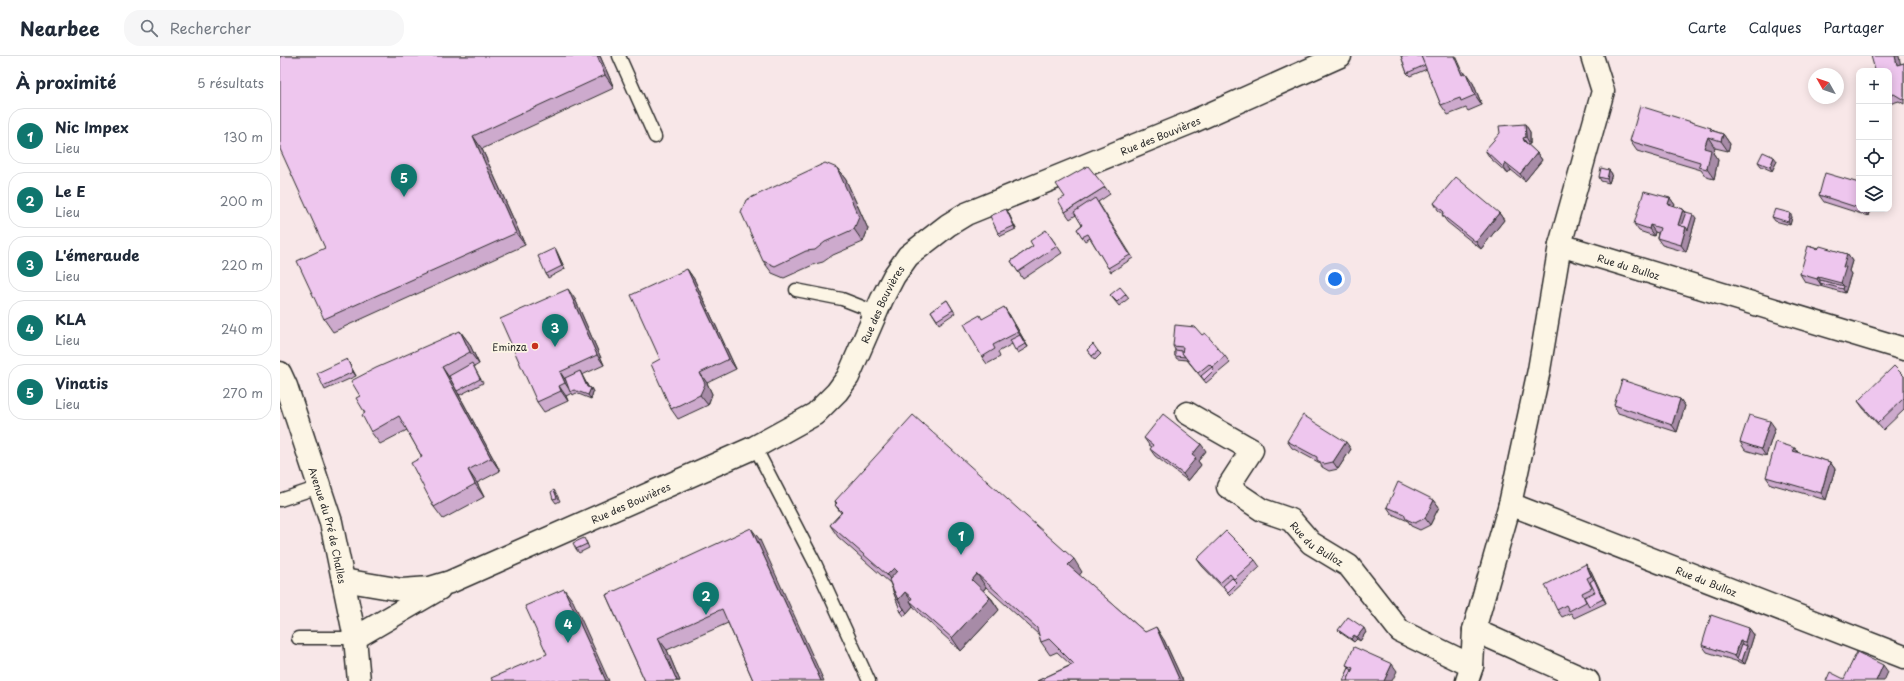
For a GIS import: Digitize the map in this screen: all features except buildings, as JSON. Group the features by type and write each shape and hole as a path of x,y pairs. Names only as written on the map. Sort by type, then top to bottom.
{"street":[{"name":"Rue des Bouvières","path":"343,580 402,590 430,588 450,582 755,447 805,421 815,414 837,392 857,361 894,276 908,256 948,225 966,214 1192,122 1340,56"},
{"name":"Rue du Bulloz","path":"1187,413 1252,450 1228,487 1262,510 1291,520 1310,543 1349,566 1400,630 1470,674 1474,630 1510,504 1539,370 1560,245 1603,91 1590,58"},
{"name":"Rue du Bulloz","path":"1560,245 1904,348"},
{"name":"Avenue du Pré de Challes","path":"280,373 330,522 355,638 359,681"},
{"name":"Rue du Bulloz","path":"1510,504 1904,657"},
{"name":"Rue des Bouvières","path":"355,638 422,600 450,582"},
{"path":"1474,630 1588,681"}],"lane":[{"path":"619,56 656,137"},
{"path":"796,290 842,299 865,308 872,324"},
{"path":"755,447 815,563 869,681"},
{"path":"280,500 319,487"},
{"path":"298,638 355,638"}],"place":[{"name":"Vinatis","path":"404,197"},
{"name":"Eminza","path":"535,346"},
{"name":"L'émeraude","path":"555,347"},
{"name":"Nic Impex","path":"961,555"},
{"name":"Le E","path":"706,615"},
{"name":"KLA","path":"568,643"}]}
